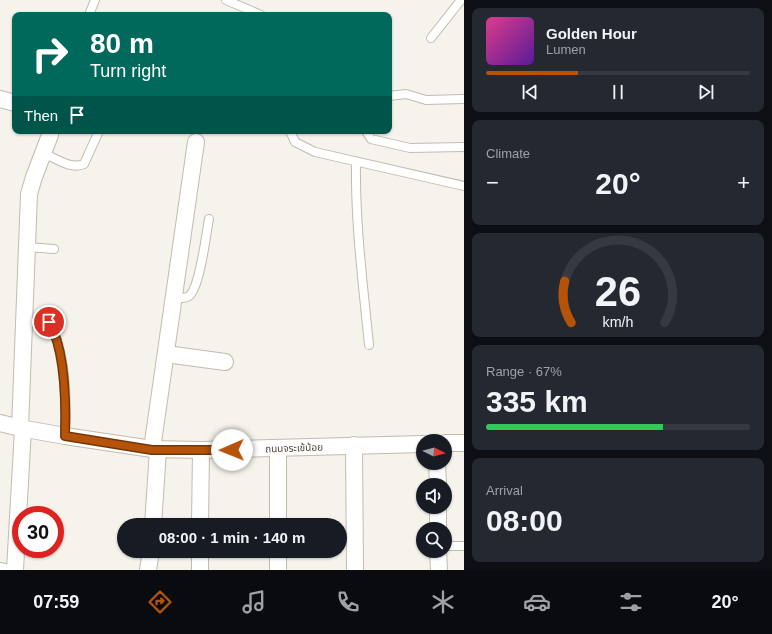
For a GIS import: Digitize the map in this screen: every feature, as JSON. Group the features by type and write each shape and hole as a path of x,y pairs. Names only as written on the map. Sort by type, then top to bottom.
{"street":[{"path":"0,99 12,102"},
{"path":"15,570 29,194 49,134"},
{"path":"153,518 155,450 166,354 196,142"},
{"path":"166,354 225,362"},
{"name":"ถนนจระเข้น้อย","path":"0,423 21,429 155,450 278,449 354,445 416,444"},
{"path":"452,444 464,443"},
{"path":"354,445 355,570"},
{"path":"278,449 278,518"},
{"path":"200,518 201,450"},
{"path":"148,570 150,558"},
{"path":"200,558 200,570"},
{"path":"278,558 278,570"},
{"path":"438,558 438,570"}],"lane":[{"path":"90,12 95,0"},
{"path":"226,0 254,12"},
{"path":"431,38 461,0"},
{"path":"392,96 406,94 426,100 464,99"},
{"path":"43,153 70,165 76,167 80,166 84,164 98,134"},
{"path":"291,134 295,142 315,152 464,186"},
{"path":"368,134 371,138 378,141 410,148 464,147"},
{"path":"356,162 355,191 357,225 369,345"},
{"path":"174,298 186,298 192,293 200,272 209,218"},
{"path":"27,246 54,249"},
{"path":"49,322 57,336 62,359 66,417 65,436"},
{"path":"452,546 464,546"},
{"path":"0,567 15,570"}],"route":[{"path":"49,322 55,332 62,359 66,417 65,436 152,450 232,450"}]}
